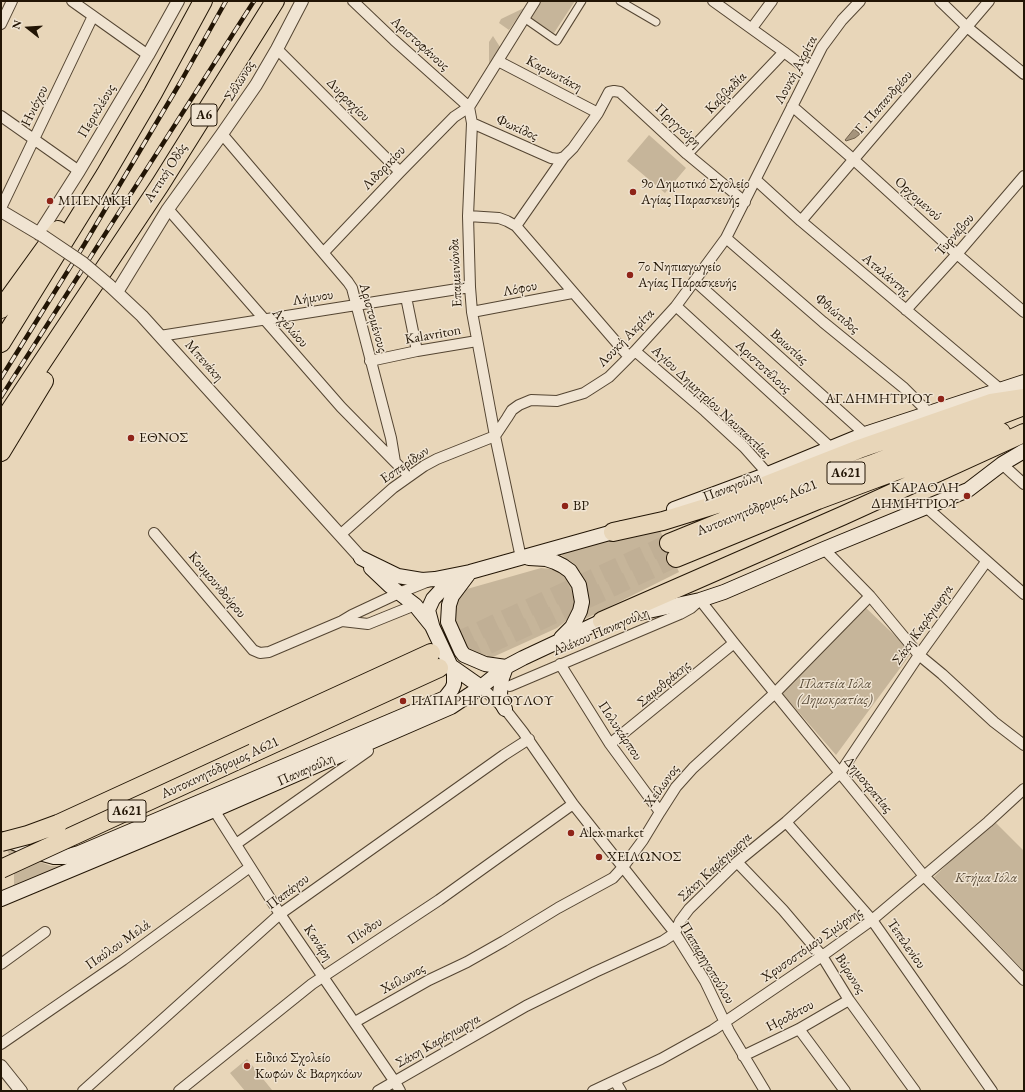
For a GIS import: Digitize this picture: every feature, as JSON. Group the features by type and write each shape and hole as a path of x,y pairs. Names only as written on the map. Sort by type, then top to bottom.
{"highway":[{"path":"1,343 105,175 153,93 203,1"},
{"name":"Αττική Οδός","path":"1,424 164,179 276,1"},
{"path":"1,309 64,221 105,175"},
{"path":"1,452 99,294 133,225"},
{"path":"613,532 663,521 721,503 859,449 991,403 1024,398"},
{"name":"Αυτοκινητόδρομος Α621","path":"1024,406 812,485 672,550 818,500 1024,423"},
{"path":"602,621 842,516 1024,433"},
{"name":"Αυτοκινητόδρομος Α621","path":"1,842 58,824 250,746 441,662"},
{"name":"Αυτοκινητόδρομος Α621","path":"1,869 250,746"}],"main road":[{"name":"Παναγούλη","path":"361,558 398,576 422,580 470,572 613,532 768,474 865,434 1024,382"},
{"path":"700,600 724,592 968,490 1002,464 1024,451"},
{"path":"361,558 399,593 421,608 448,622"},
{"path":"521,558 535,558 555,562 570,571 579,585 582,598 580,611 572,626 557,643"},
{"path":"421,608 433,599 440,590 449,583 470,572"},
{"path":"470,572 452,596 448,605 448,622 464,655 485,664 506,668 502,678 500,693 501,702 505,709"},
{"name":"Παναγούλη","path":"1,899 214,810 451,707 506,668 523,658 602,621 700,600"},
{"name":"Παναγούλη","path":"1,838 54,857 65,857 79,853 445,698 454,684 454,672 441,662 432,626 421,608"},
{"path":"441,662 481,687"}],"street":[{"path":"1,24 12,1"},
{"path":"72,1 148,54"},
{"name":"Περικλέους","path":"41,235 178,1"},
{"name":"Σόλωνος","path":"113,288 252,91 302,1"},
{"name":"Αριστοφάνους","path":"353,1 469,107"},
{"path":"469,107 535,1"},
{"path":"524,18 558,40 582,1"},
{"path":"620,1 656,22"},
{"path":"713,1 809,71"},
{"path":"752,28 772,1"},
{"name":"Λουκή Ακρίτα","path":"495,436 512,410 519,405 531,400 557,401 584,393 609,377 676,306 726,238 822,47 860,1"},
{"path":"940,1 967,27 1024,74"},
{"name":"Γ. Παπανδρέου","path":"801,221 989,1"},
{"name":"Ηνιόχου","path":"1,208 93,16"},
{"name":"Δυρραχίου","path":"277,48 400,172"},
{"name":"Καββαδία","path":"687,154 784,52"},
{"name":"Καρυωτάκη","path":"498,61 598,113"},
{"name":"Πριγγούρη","path":"598,113 609,92 620,92 687,154 744,202"},
{"name":"Ορχομενού","path":"792,106 1024,312"},
{"name":"Επαμεινώνδα","path":"469,107 472,123 468,216 472,312 495,436 521,558"},
{"name":"Λιδορικίου","path":"324,252 454,117 469,107"},
{"path":"516,226 564,157 574,148 598,113"},
{"path":"1,116 79,171"},
{"name":"Φωκίδος","path":"472,123 551,158 558,159 564,157"},
{"name":"Αριστομένους","path":"222,134 324,252 352,288 391,438 395,462"},
{"name":"Τυρνάβου","path":"906,310 957,254 1024,176"},
{"name":"Αταλάντης","path":"756,180 801,221 1000,389"},
{"name":"Αχελώου","path":"168,209 341,407 395,462"},
{"name":"Μπενάκη","path":"1,211 41,235 82,263 113,288 160,336 361,558"},
{"name":"Αγίου Δημητρίου Ναυπακτίας","path":"468,216 499,218 516,226 572,293 632,354 705,411 744,448 768,474"},
{"name":"Φθιώτιδος","path":"726,238 823,322 904,388 929,413"},
{"name":"Βοιωτίας","path":"695,281 865,434"},
{"name":"Λήμνου","path":"160,336 470,287"},
{"name":"Λόφου","path":"472,312 572,293"},
{"path":"406,297 417,351"},
{"name":"Αριστοτέλους","path":"676,306 831,448"},
{"name":"Kalavriton","path":"370,361 477,341"},
{"name":"Εσπερίδων","path":"340,535 393,488 409,476 437,459 495,436"},
{"path":"395,462 409,476"},
{"path":"1002,464 1024,484"},
{"path":"926,507 986,562 1024,594"},
{"name":"Κουμουνδούρου","path":"154,534 253,650 260,653"},
{"path":"824,549 870,596 919,655 994,722 1024,745"},
{"name":"Σάκη Καράγιωργα","path":"378,1091 397,1086 526,1006 662,941 674,933 680,921 689,909 737,862 786,822 840,773 919,655 986,562"},
{"name":"Παναγούλη","path":"260,653 269,652 342,621 399,593 435,579"},
{"name":"Χείλωνος","path":"355,1022 429,980 467,962 558,908 613,878 643,840 676,787 693,768 775,693 870,596"},
{"name":"Δημοκρατίας","path":"700,600 734,644 924,876 1024,980"},
{"name":"Αλέκου Παναγούλη","path":"510,686 680,614 691,608 700,600"},
{"name":"Παναγούλη","path":"342,621 368,624 421,608"},
{"name":"Σαμοθράκης","path":"610,744 734,644"},
{"name":"Πολυκάρπου","path":"560,664 610,744 660,812"},
{"name":"Παπαρηγοπούλου","path":"481,687 505,709 529,739 573,804 674,933 705,981 729,1031 765,1091"},
{"name":"Παπάγου","path":"83,1091 280,914 504,755 529,739"},
{"path":"236,844 368,751"},
{"name":"Χρυσοστόμου Σμύρνης","path":"593,1091 687,1045 725,1022 822,956 872,920 988,822 1024,789"},
{"name":"Πίνδου","path":"180,1091 306,989 335,968 439,900 573,804"},
{"name":"Κανάρη","path":"214,810 280,914 324,976 397,1086"},
{"name":"Τεπελενίου","path":"786,822 872,920 992,1091"},
{"name":"Βύρωνος","path":"737,862 783,910 822,956 849,1000 914,1091"},
{"name":"Παύλου Μελά","path":"1,1044 123,960 250,867"},
{"path":"1,964 45,932"},
{"name":"Ηροδότου","path":"744,1056 849,1000"},
{"path":"799,1028 845,1091"},
{"path":"1,1066 21,1091"},
{"path":"615,1081 621,1091"}],"green space":[{"path":"540,1 575,1 554,33 530,18"},
{"path":"524,8 509,30 499,23 501,19"},
{"path":"493,36 500,47 489,66 489,42"},
{"path":"649,135 686,168 665,193 627,161"},
{"path":"659,528 679,572 585,619 589,606 587,585 581,573 573,563 560,554"},
{"path":"541,568 551,569 562,574 570,584 575,601 572,613 566,621 557,628 493,657 484,657 472,651 467,646 453,615 458,593 467,589"},
{"name":"Πλατεία Ιόλα (Δημοκρατίας)","path":"864,606 912,652 836,755 782,693"},
{"name":"Κτήμα Ιόλα","path":"993,820 1024,851 1024,971 934,877"},
{"path":"2,844 24,856 51,866 69,865 11,891 14,884 14,870 10,856"},
{"path":"247,1059 272,1090 271,1091 245,1091 230,1073"}],"shaded area":[{"path":"854,129 860,134 855,138 846,141 845,140"}],"tunnel":[{"path":"431,653 669,543"},
{"path":"439,668 676,558"}],"railway":[{"path":"1,378 84,245 180,83 226,1"},
{"path":"1,397 254,1"}],"place":[{"name":"9ο Δημοτικό Σχολείο Αγίας Παρασκευής","path":"633,192"},
{"name":"ΜΠΕΝΑΚΗ","path":"50,201"},
{"name":"7ο Νηπιαγωγείο Αγίας Παρασκευής","path":"630,275"},
{"name":"ΑΓ.ΔΗΜΗΤΡΙΟΥ","path":"941,399"},
{"name":"ΕΘΝΟΣ","path":"131,438"},
{"name":"ΚΑΡΑΟΛΗ ΔΗΜΗΤΡΙΟΥ","path":"967,496"},
{"name":"BP","path":"565,506"},
{"name":"ΠΑΠΑΡΗΓΟΠΟΥΛΟΥ","path":"403,701"},
{"name":"Alex market","path":"571,833"},
{"name":"ΧΕΙΛΩΝΟΣ","path":"599,857"},
{"name":"Ειδικό Σχολείο Κωφών & Βαρηκόων","path":"247,1066"}]}
